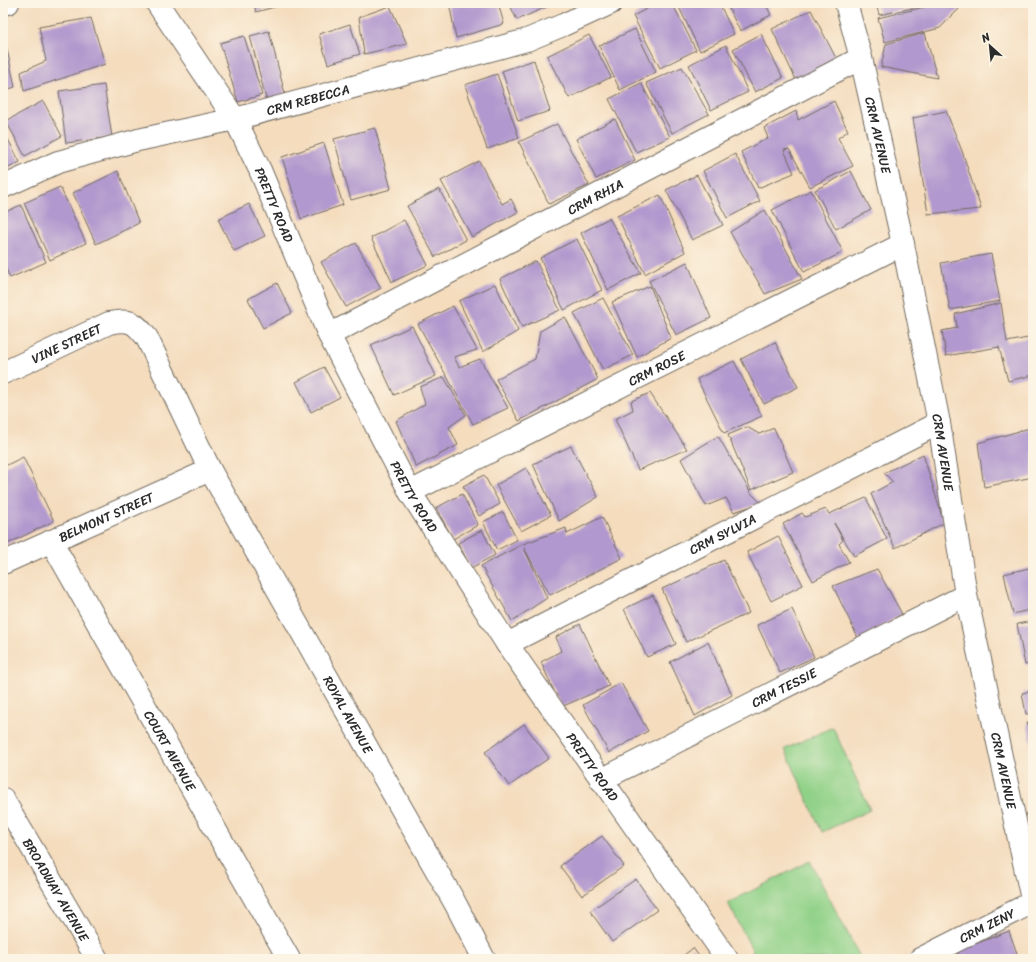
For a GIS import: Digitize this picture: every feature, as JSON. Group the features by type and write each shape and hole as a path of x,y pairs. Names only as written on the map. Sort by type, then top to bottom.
{"street":[{"path":"3,4 8,3"},
{"name":"PRETTY ROAD","path":"157,3 235,119 260,170 329,335 410,492 507,644 727,959"},
{"name":"CRM REBECCA","path":"3,187 58,162 138,140 235,119 527,40 611,3"},
{"name":"CRM AVENUE","path":"846,3 861,58 903,244 939,423 966,595 1033,903"},
{"name":"CRM RHIA","path":"329,335 861,58"},
{"name":"CRM ROSE","path":"410,492 903,244"},
{"name":"VINE STREET","path":"3,373 109,323 121,321 132,322"},
{"name":"ROYAL AVENUE","path":"132,322 140,328 147,338 210,470 455,903 484,959"},
{"name":"CRM SYLVIA","path":"507,644 939,423"},
{"name":"BELMONT STREET","path":"3,563 210,470"},
{"name":"COURT AVENUE","path":"52,541 289,959"},
{"name":"CRM TESSIE","path":"601,780 966,595"},
{"name":"BROADWAY AVENUE","path":"3,799 97,959"},
{"name":"CRM ZENY","path":"920,959 1033,903"}],"green space":[{"path":"833,727 870,810 822,832 785,749"},
{"path":"810,861 861,959 757,959 728,903"}],"building":[{"path":"254,3 289,3 256,12"},
{"path":"449,3 498,3 504,24 456,38"},
{"path":"509,3 550,3 551,5 517,20"},
{"path":"658,3 672,3 696,50 660,68 633,16"},
{"path":"677,3 719,3 734,34 700,51"},
{"path":"726,3 765,3 771,15 740,31"},
{"path":"876,3 931,3 931,4 879,15"},
{"path":"942,3 958,3 959,9 940,28 885,42 878,18"},
{"path":"390,6 407,44 364,54 359,17"},
{"path":"811,10 837,60 796,80 772,29"},
{"path":"91,18 105,64 24,91 21,72 46,61 39,27"},
{"path":"350,24 360,54 328,64 319,34"},
{"path":"635,29 656,72 620,90 599,46"},
{"path":"269,31 285,94 266,99 250,36"},
{"path":"925,33 937,78 881,67 886,44"},
{"path":"761,34 783,78 755,92 733,49"},
{"path":"4,35 15,87 3,91 3,36"},
{"path":"589,35 611,77 569,98 547,56"},
{"path":"244,36 262,95 238,102 220,43"},
{"path":"726,45 748,92 711,110 689,65"},
{"path":"534,60 550,111 518,121 502,71"},
{"path":"682,67 709,114 672,133 646,83"},
{"path":"497,74 519,138 487,149 465,85"},
{"path":"641,83 670,137 636,152 609,99"},
{"path":"104,85 112,137 66,143 59,91"},
{"path":"43,101 62,136 25,156 6,121"},
{"path":"834,101 848,131 838,138 853,166 810,187 789,149 784,150 794,173 758,188 741,152 768,138 764,128 796,111 798,120"},
{"path":"946,111 962,151 981,209 928,214 913,118"},
{"path":"615,119 635,160 596,179 576,139"},
{"path":"557,124 589,185 549,204 519,142"},
{"path":"375,128 391,189 351,200 334,139"},
{"path":"3,130 20,162 3,171"},
{"path":"324,143 343,205 301,219 282,157"},
{"path":"735,154 760,201 727,218 703,171"},
{"path":"479,161 502,204 511,199 518,212 472,237 441,181"},
{"path":"118,171 139,223 96,244 73,193"},
{"path":"851,171 871,210 836,229 815,190"},
{"path":"697,175 723,225 692,240 666,190"},
{"path":"60,187 86,243 50,260 24,203"},
{"path":"439,189 466,240 435,257 407,206"},
{"path":"811,190 843,252 804,272 772,210"},
{"path":"660,195 685,252 645,274 617,216"},
{"path":"249,204 265,236 234,251 218,219"},
{"path":"21,205 46,262 10,278 3,262 3,213"},
{"path":"765,210 802,279 765,294 730,232"},
{"path":"609,218 641,273 608,290 581,233"},
{"path":"404,220 428,265 392,282 371,238"},
{"path":"577,239 602,290 564,310 540,258"},
{"path":"356,243 381,288 346,307 321,262"},
{"path":"991,254 1000,301 950,310 941,263"},
{"path":"536,261 560,310 522,327 500,279"},
{"path":"687,262 711,318 676,335 649,281"},
{"path":"277,283 292,313 263,328 248,299"},
{"path":"495,284 518,331 483,352 459,301"},
{"path":"650,286 671,338 637,357 612,302"},
{"path":"603,298 633,355 603,370 574,313"},
{"path":"1001,303 1007,342 1033,337 1033,375 1008,381 999,347 946,356 942,331 957,328 955,314"},
{"path":"453,306 477,350 454,357 459,367 480,359 508,408 473,424 418,324"},
{"path":"565,317 598,379 519,421 496,379 535,359 540,331"},
{"path":"412,326 436,376 394,395 371,345"},
{"path":"775,342 798,387 764,404 741,359"},
{"path":"734,361 762,416 724,433 697,379"},
{"path":"324,367 340,397 311,412 296,382"},
{"path":"444,377 466,415 449,427 458,445 416,467 396,421 425,404 420,387"},
{"path":"650,393 687,449 638,470 615,419 633,410 631,401"},
{"path":"747,427 759,434 774,428 793,472 751,490 728,435"},
{"path":"1033,427 1033,477 984,487 978,443"},
{"path":"718,436 751,493 761,503 734,512 726,498 706,506 681,459"},
{"path":"571,446 598,497 559,521 533,464"},
{"path":"923,454 944,523 895,548 871,494 893,482 884,473"},
{"path":"23,457 54,521 3,546 3,467"},
{"path":"526,468 551,515 521,531 496,485"},
{"path":"484,475 500,504 479,516 463,486"},
{"path":"462,494 478,525 453,539 436,508"},
{"path":"866,498 887,539 854,556 834,523 843,540 839,544 849,562 813,581 783,524 802,513 805,517 826,509 829,514"},
{"path":"503,512 517,540 497,550 483,522"},
{"path":"602,517 622,558 550,595 524,548 547,598 512,621 481,566 523,544 566,528 567,534"},
{"path":"482,530 495,555 471,568 458,543"},
{"path":"778,536 803,585 771,601 747,552"},
{"path":"724,560 749,613 686,642 662,589"},
{"path":"1033,567 1033,609 1013,614 1004,574"},
{"path":"877,569 902,614 859,640 833,586"},
{"path":"653,595 676,644 647,657 624,609"},
{"path":"792,609 814,657 780,673 757,625"},
{"path":"1033,621 1033,663 1025,665 1017,624"},
{"path":"580,624 609,686 561,707 541,662 561,651 556,637"},
{"path":"708,642 732,695 695,716 670,662"},
{"path":"1033,677 1033,713 1026,714 1022,693 1032,691 1030,678"},
{"path":"621,683 648,731 609,753 583,705"},
{"path":"1033,722 1033,746 1032,746 1027,723"},
{"path":"524,724 549,758 509,786 485,752"},
{"path":"602,836 624,866 582,896 560,866"},
{"path":"636,879 657,910 612,942 590,911"},
{"path":"1009,931 1019,959 960,959 957,951"},
{"path":"693,948 701,959 679,959"}]}
